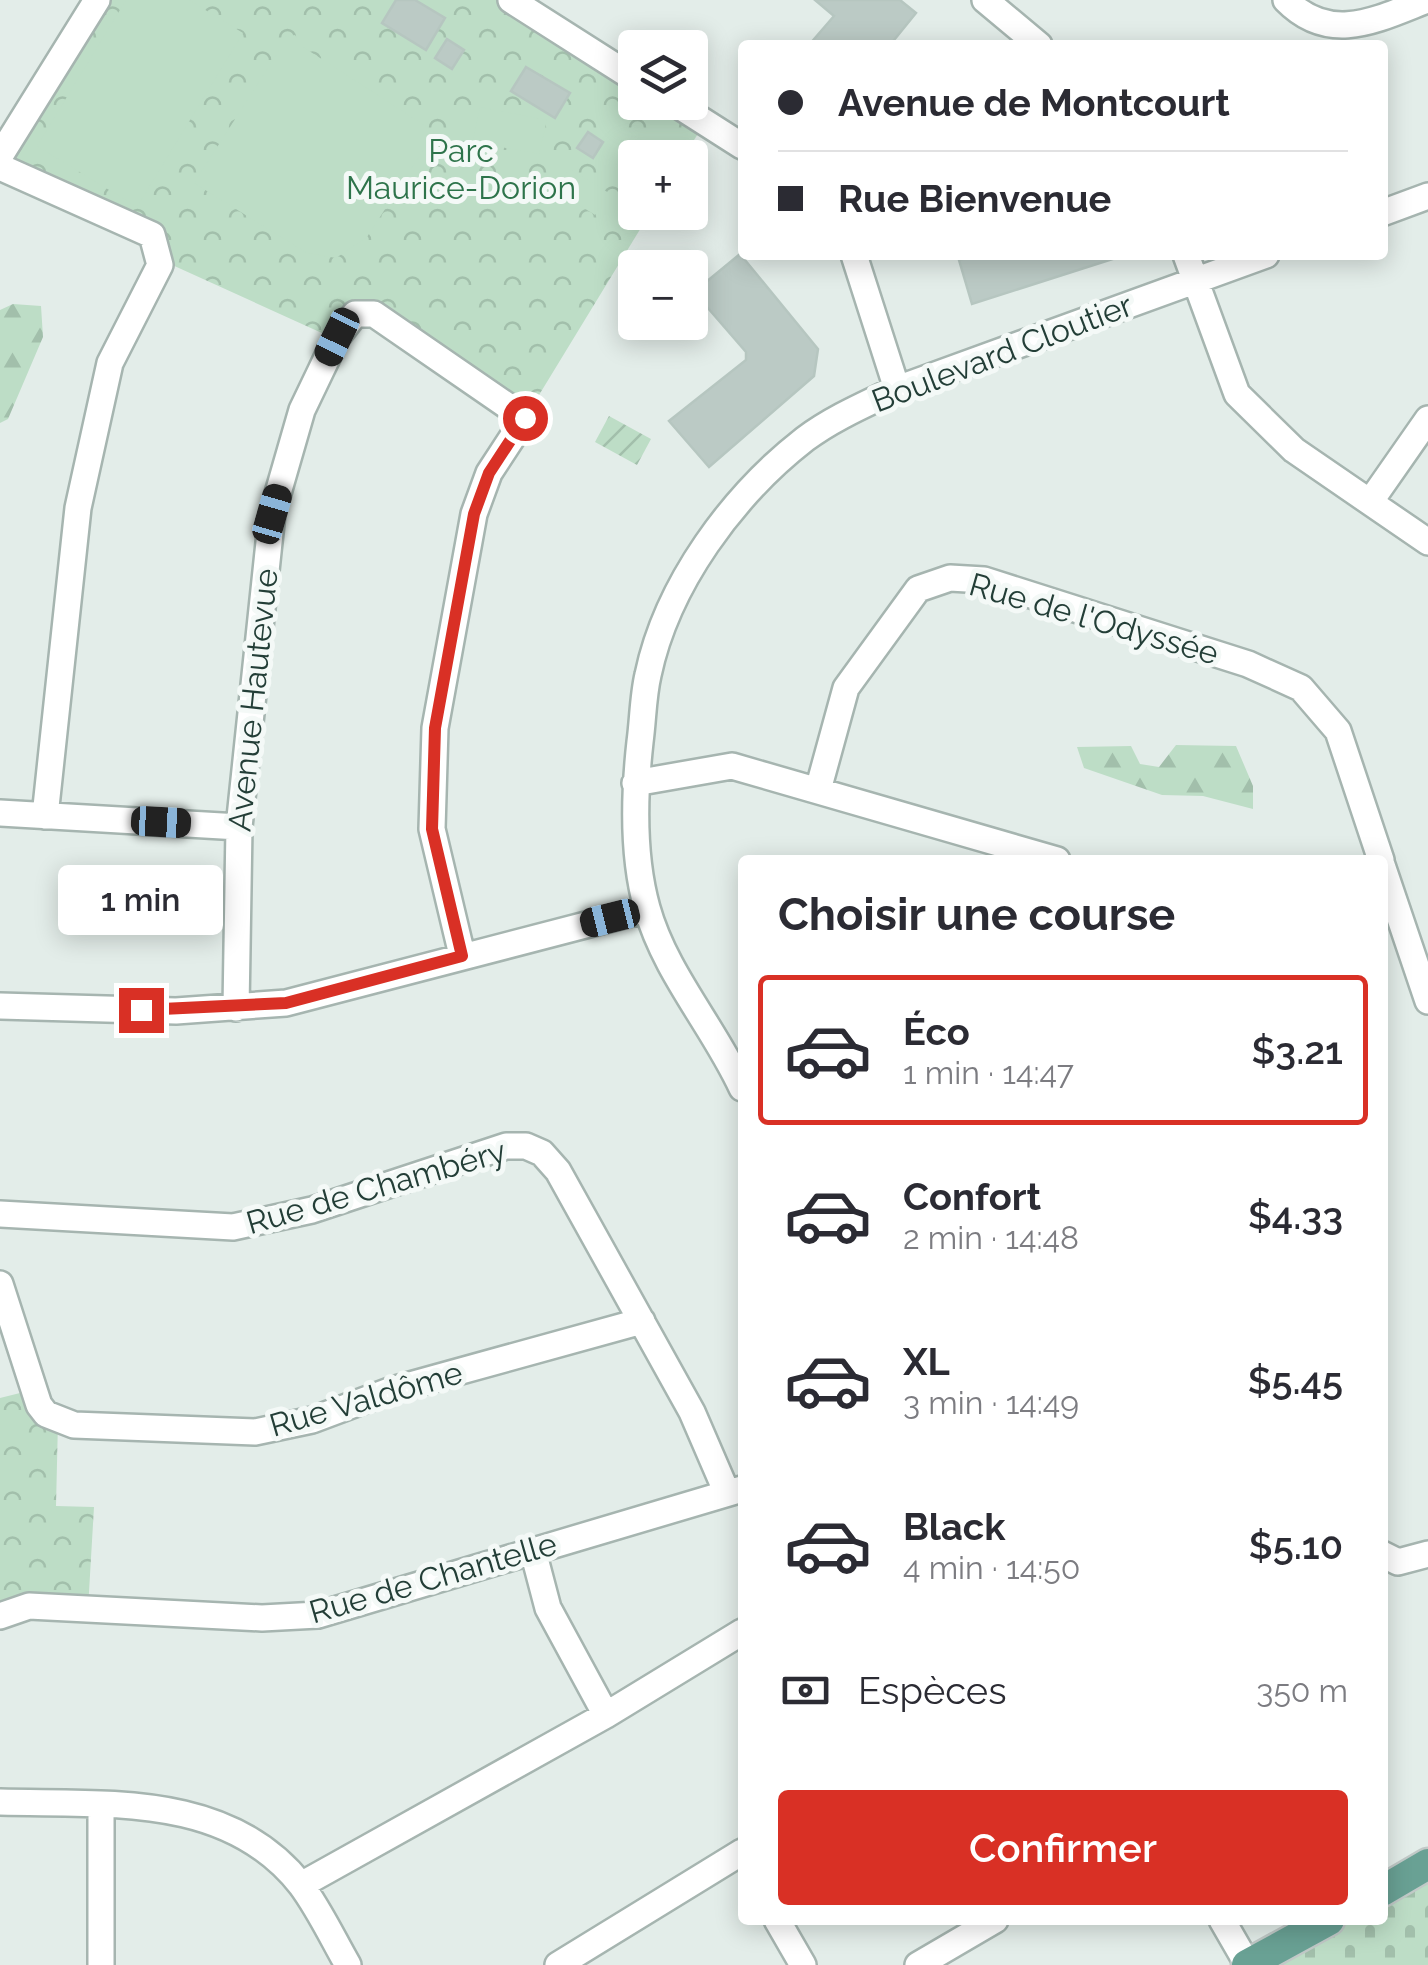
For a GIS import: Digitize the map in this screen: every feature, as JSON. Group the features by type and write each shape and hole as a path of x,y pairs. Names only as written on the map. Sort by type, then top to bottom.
{"main road":[{"path":"1388,1887 1428,1864"},
{"path":"1248,1965 1320,1925"}],"street":[{"path":"0,156 97,0"},
{"path":"511,0 618,67"},
{"path":"985,0 1033,40"},
{"path":"1286,0 1310,19 1346,28 1427,0"},
{"path":"701,120 738,143"},
{"path":"0,168 152,235 160,264 110,363 78,508 45,816"},
{"path":"1388,210 1428,196"},
{"path":"856,260 897,388"},
{"path":"1188,260 1237,394 1294,450 1428,542"},
{"name":"Boulevard Cloutier","path":"736,1057 683,988 647,908 635,824 635,783 648,673 675,600 712,536 760,478 806,438 897,388 1252,260"},
{"name":"Avenue Hautevue","path":"236,1008 239,826 272,514 302,410 346,322 355,314 374,314 525,418 489,473 474,514 435,728 432,829 462,956"},
{"path":"1370,502 1428,419"},
{"name":"Rue de l'Odyssée","path":"818,790 846,688 918,589 950,578 984,580 1248,664 1301,688 1338,731 1380,855"},
{"path":"635,783 732,766 1041,855"},
{"path":"0,812 239,826"},
{"name":"Rue de l'Odyssée","path":"1388,880 1428,1002"},
{"path":"0,1006 176,1011 286,1003 647,908"},
{"name":"Rue de Chambéry","path":"0,1214 233,1227 312,1210 485,1151 526,1146 542,1153 558,1171 735,1491"},
{"name":"Rue Valdôme","path":"0,1284 39,1405 46,1414 74,1425 255,1432 312,1420 392,1390 642,1321"},
{"name":"Rue de Chantelle","path":"0,1616 29,1606 262,1618 318,1615 735,1491"},
{"path":"533,1551 548,1608 606,1715"},
{"path":"1388,1557 1398,1562 1428,1554"},
{"path":"301,1886 606,1715 738,1634"},
{"path":"0,1802 146,1806 232,1827 268,1851 301,1886 348,1965"},
{"path":"101,1804 101,1965"},
{"path":"558,1965 738,1857"},
{"path":"780,1925 803,1965"},
{"path":"918,1965 986,1925"},
{"path":"1225,1925 1248,1965"}],"green space":[{"name":"Parc Maurice-Dorion","path":"97,0 511,0 618,68 618,120 705,123 694,140 618,140 618,230 640,230 627,250 618,250 618,265 525,418 374,314 337,337 324,334 159,259 152,235 0,167"},
{"path":"126,0 189,0 243,33 137,207 37,146"},
{"path":"295,35 303,47 435,132 367,237 336,258 307,253 194,183 280,49 280,38"},
{"path":"480,107 547,120 539,154 473,142"},
{"path":"615,123 642,140 618,140 618,165 597,152"},
{"path":"569,169 609,193 595,215 555,190"},
{"path":"13,304 41,306 43,337 8,419 0,423 0,310"},
{"path":"609,416 651,439 637,465 595,442"},
{"path":"1176,745 1236,746 1253,786 1253,809 1203,796 1162,795 1084,768 1077,747 1131,746 1140,764 1159,767"},
{"path":"32,1390 58,1421 56,1506 94,1507 88,1609 0,1616 0,1398"},
{"path":"1428,1874 1428,1965 1273,1965 1341,1925 1388,1925 1388,1898"}],"building":[{"path":"396,0 415,0 445,18 426,50 382,23"},
{"path":"815,0 900,0 916,13 894,40 813,40 834,16"},
{"path":"447,39 464,50 452,69 435,58"},
{"path":"526,67 570,93 555,118 511,91"},
{"path":"588,132 603,142 593,158 577,148"},
{"path":"738,256 818,349 814,376 709,467 669,421 746,360 746,352 708,308 708,280"},
{"path":"959,260 1109,260 972,304"}],"route":[{"path":"141,1010 286,1003 462,956 432,829 435,728 474,514 489,473 525,418"}]}
